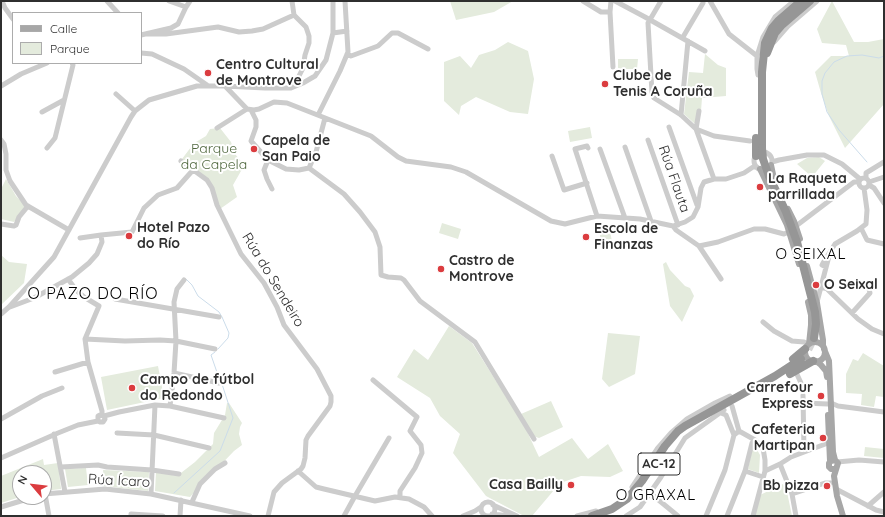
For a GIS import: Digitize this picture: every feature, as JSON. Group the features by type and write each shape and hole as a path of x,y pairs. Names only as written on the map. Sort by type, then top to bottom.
{"highway":[{"path":"768,157 762,64 764,48 778,21 801,1"},
{"path":"755,159 758,75 761,49 771,35 810,1"},
{"path":"768,157 765,135 766,57 771,35"},
{"path":"711,415 722,412 731,401 796,357 809,344 816,324 815,312 797,242 763,159 768,157"},
{"name":"AC-12","path":"592,516 612,509 627,499 642,481 665,446 678,431 690,422 786,370 801,359"},
{"path":"731,401 814,361"},
{"name":"AC-12","path":"609,516 623,508 634,499 678,438 690,428 731,401"}],"main road":[{"path":"768,157 774,179 796,226 817,303 824,348 829,361 834,461"},
{"path":"758,168 781,211 789,232 810,308 811,325 809,344 805,352 807,358 821,365 826,371 830,403 828,443 834,461 838,466 833,469 831,483 839,516"},
{"path":"809,344 816,342 824,348"},
{"path":"814,361 823,357 824,348"},
{"path":"828,443 833,452"},
{"path":"833,469 836,489 843,516"}],"street":[{"path":"2,1 12,18"},
{"path":"107,1 117,12"},
{"path":"169,1 186,7"},
{"path":"143,34 171,28 178,24 190,1"},
{"path":"292,1 294,15 306,27 309,36 309,43 303,68 294,84 295,86"},
{"path":"1,314 54,257 135,111 150,100 197,86 207,85 291,88 303,83 315,76 326,60 333,33 333,1"},
{"path":"318,115 347,54 345,1"},
{"path":"583,1 601,12 610,12"},
{"path":"611,1 610,12 613,67"},
{"path":"661,1 648,23 652,93 654,98 681,115 696,129 714,136 750,141"},
{"path":"710,1 729,34 757,56"},
{"path":"758,75 757,56 769,24 794,1"},
{"path":"769,48 788,26 818,1"},
{"path":"619,2 705,51"},
{"path":"683,38 703,3"},
{"path":"143,34 172,33 218,27 239,32 252,31 263,29 294,15"},
{"path":"333,33 347,31"},
{"path":"347,54 352,56 378,46 392,33 398,33 428,49"},
{"path":"681,115 688,41"},
{"path":"142,53 152,54 184,69 207,85"},
{"path":"2,83 45,64"},
{"path":"47,148 55,138 72,64"},
{"path":"225,86 249,109 256,120 256,127 251,141 268,160 286,169 299,170 309,168 344,194 375,232 380,248 381,274 388,277 402,278 420,300 475,342 534,439"},
{"path":"116,94 135,111"},
{"path":"42,112 64,100"},
{"path":"217,128 249,109 259,109 274,102 288,103 371,136 398,157 406,161 451,167 466,172 551,222 565,224 597,216 640,219 676,226 693,217 698,207 701,188 704,182 714,179 726,179 758,168 765,170 768,157"},
{"path":"699,111 696,129 714,179"},
{"path":"309,168 316,152 325,118"},
{"path":"669,127 698,207"},
{"path":"1,140 4,144 6,154 6,170 10,181 28,206 68,230"},
{"name":"Rúa Flauta","path":"648,140 676,226"},
{"path":"588,148 587,146 575,149 597,216"},
{"path":"625,147 652,222"},
{"path":"600,148 625,218"},
{"path":"749,170 760,153 779,160 813,154 824,155 842,164 874,188 884,203"},
{"path":"552,156 564,190 587,183"},
{"path":"755,159 758,168"},
{"path":"268,160 264,170 272,189"},
{"name":"Rúa do Sendeiro","path":"181,161 207,180 212,188 217,205 241,254 264,283 277,306 284,325 317,369 331,396 330,406 308,436 305,444 304,461 301,469 298,471"},
{"path":"817,303 826,267 822,265 823,262 835,244 866,224 867,210 864,182 866,173 884,162"},
{"path":"80,238 132,232 144,208 158,195 177,188 193,170"},
{"path":"796,226 854,182 864,182 882,178"},
{"path":"1,224 16,225 19,217 28,206"},
{"path":"676,226 676,230 699,246 721,279"},
{"path":"861,228 867,240 884,244"},
{"path":"699,246 718,242 754,229 765,229 784,234 789,232"},
{"path":"9,307 34,298 68,279 89,263 97,254 102,242 101,235"},
{"path":"68,279 76,290 84,297 99,306 85,339 88,362 103,415"},
{"path":"170,406 176,341 174,309 175,295 177,289 184,280"},
{"path":"852,313 870,293 868,285"},
{"path":"821,287 828,289 858,319 872,329 884,334"},
{"path":"115,299 219,317"},
{"path":"763,322 774,331 792,341 809,344"},
{"path":"85,339 176,341 215,349"},
{"path":"55,372 88,362"},
{"path":"795,370 801,383"},
{"path":"174,373 219,382"},
{"path":"373,380 417,417 410,431 421,445 422,453 415,468 400,491 400,497"},
{"path":"1,419 42,396 62,388"},
{"path":"803,395 804,451"},
{"path":"577,516 606,508 619,500 631,489 658,449 671,433 687,419 715,403 731,401 740,431 755,440 763,448 765,471 753,516"},
{"path":"803,403 830,403 838,406 884,412"},
{"path":"151,494 155,405"},
{"path":"1,458 54,434 78,425 98,421 98,416 155,405 170,406 224,418"},
{"path":"626,516 640,507 685,438 722,412 726,415 734,435 725,470 707,516"},
{"path":"734,435 740,431"},
{"path":"116,433 154,435 209,448"},
{"path":"54,434 65,492"},
{"path":"344,516 389,438"},
{"path":"727,516 745,471 752,443 755,440"},
{"path":"765,471 792,456 828,443"},
{"path":"834,461 859,460 884,462"},
{"path":"192,502 200,484 215,469 225,463"},
{"path":"780,464 792,494 796,516"},
{"path":"61,467 98,465 179,474"},
{"path":"268,516 274,492 282,483 298,471 316,486 355,496 378,501 395,497 409,499 424,507 432,516"},
{"path":"745,471 763,477"},
{"path":"792,494 825,483 831,483"},
{"name":"Rúa Ícaro","path":"52,493 105,489 151,494 250,516"},
{"path":"836,489 868,506 884,512"},
{"path":"868,506 884,492"},
{"path":"650,493 678,516"},
{"path":"180,516 181,500"},
{"path":"485,514 483,504 490,502 493,505 517,516"},
{"path":"1,507 12,504"},
{"path":"46,505 49,516"},
{"path":"485,514 494,511 493,505"},
{"path":"463,516 472,513 510,516"},
{"path":"131,515 163,516"}],"green space":[{"path":"450,1 513,1 494,12 456,20"},
{"path":"832,1 854,42 868,42 884,39 884,104 845,148 829,116 815,72 831,56 849,56 846,45 822,43 817,29"},
{"path":"508,42 528,51 534,79 528,114 510,112 476,97 461,106 459,115 444,101 444,62 460,56 471,68 479,55 495,50"},
{"path":"705,54 718,65 726,68 726,96 702,98 701,111 694,123 684,114 689,72 703,73"},
{"path":"618,59 638,59 637,69 618,69"},
{"path":"590,127 592,138 570,142 568,131"},
{"name":"Parque da Capela","path":"220,128 231,142 235,154 246,167 241,171 233,185 237,197 220,209 213,187 182,159 196,142 206,136 210,129"},
{"path":"819,157 825,161 812,177 797,164 807,158"},
{"path":"6,179 16,196 26,206 14,222 1,219 1,189"},
{"path":"442,223 461,229 458,239 439,233"},
{"path":"609,225 612,242 602,244 598,227"},
{"path":"1,255 9,262 27,264 24,283 1,305"},
{"path":"666,262 670,270 685,286 690,288 694,296 682,322 670,306 663,264"},
{"path":"449,326 472,343 524,425 539,457 572,438 588,459 608,444 623,471 610,477 581,476 560,483 532,516 524,516 486,496 453,453 460,434 440,416 430,398 397,377 414,349 428,360"},
{"path":"608,333 640,336 635,374 609,387 602,379"},
{"path":"863,353 884,366 884,397 876,396 874,407 861,405 862,394 846,393 846,374 853,359 858,361"},
{"name":"Campo de fútbol do Redondo","path":"158,366 164,398 107,410 101,377"},
{"path":"551,401 563,427 539,438 533,436 521,414"},
{"path":"227,403 229,403 242,423 239,434 242,445 234,451 190,497 155,491 156,472 177,476 195,462 213,444 214,433 225,415"},
{"path":"753,446 755,446 760,455 759,473 748,469"},
{"path":"865,447 884,449 884,458 864,456"},
{"path":"43,459 44,465 28,465"},
{"path":"58,463 61,489 52,490 52,465 44,465"},
{"path":"86,468 88,485 68,487 65,469"},
{"path":"103,470 149,472 148,491 104,486"},
{"path":"12,472 12,500 1,503 1,476"},
{"path":"783,484 787,492 792,516 755,516 760,495"}],"waterway":[{"path":"867,162 839,130 827,112 822,94 822,81 825,73 834,62 847,56 862,55 879,58 884,56"},
{"path":"186,279 192,285 198,296 219,312 222,317 229,333 228,338 218,349"},
{"path":"215,352 211,355 220,381"},
{"path":"174,493 220,451 233,418 222,384"}],"tunnel":[{"path":"801,359 808,350 814,338"}],"place":[{"name":"Centro Cultural de Montrove","path":"208,73"},
{"name":"Clube de Tenis A Coruña","path":"605,84"},
{"name":"Capela de San Paio","path":"254,149"},
{"name":"La Raqueta parrillada","path":"760,187"},
{"name":"Hotel Pazo do Río","path":"129,236"},
{"name":"Escola de Finanzas","path":"586,237"},
{"name":"Castro de Montrove","path":"441,269"},
{"name":"O Seixal","path":"816,285"},
{"name":"Campo de fútbol do Redondo","path":"132,388"},
{"name":"Carrefour Express","path":"821,396"},
{"name":"Cafeteria Martipan","path":"823,438"},
{"name":"Casa Bailly","path":"571,485"},
{"name":"Bb pizza","path":"827,486"}],"district":[{"name":"O SEIXAL","path":"811,254"},
{"name":"O PAZO DO RÍO","path":"93,294"},
{"name":"O GRAXAL","path":"656,495"}]}
